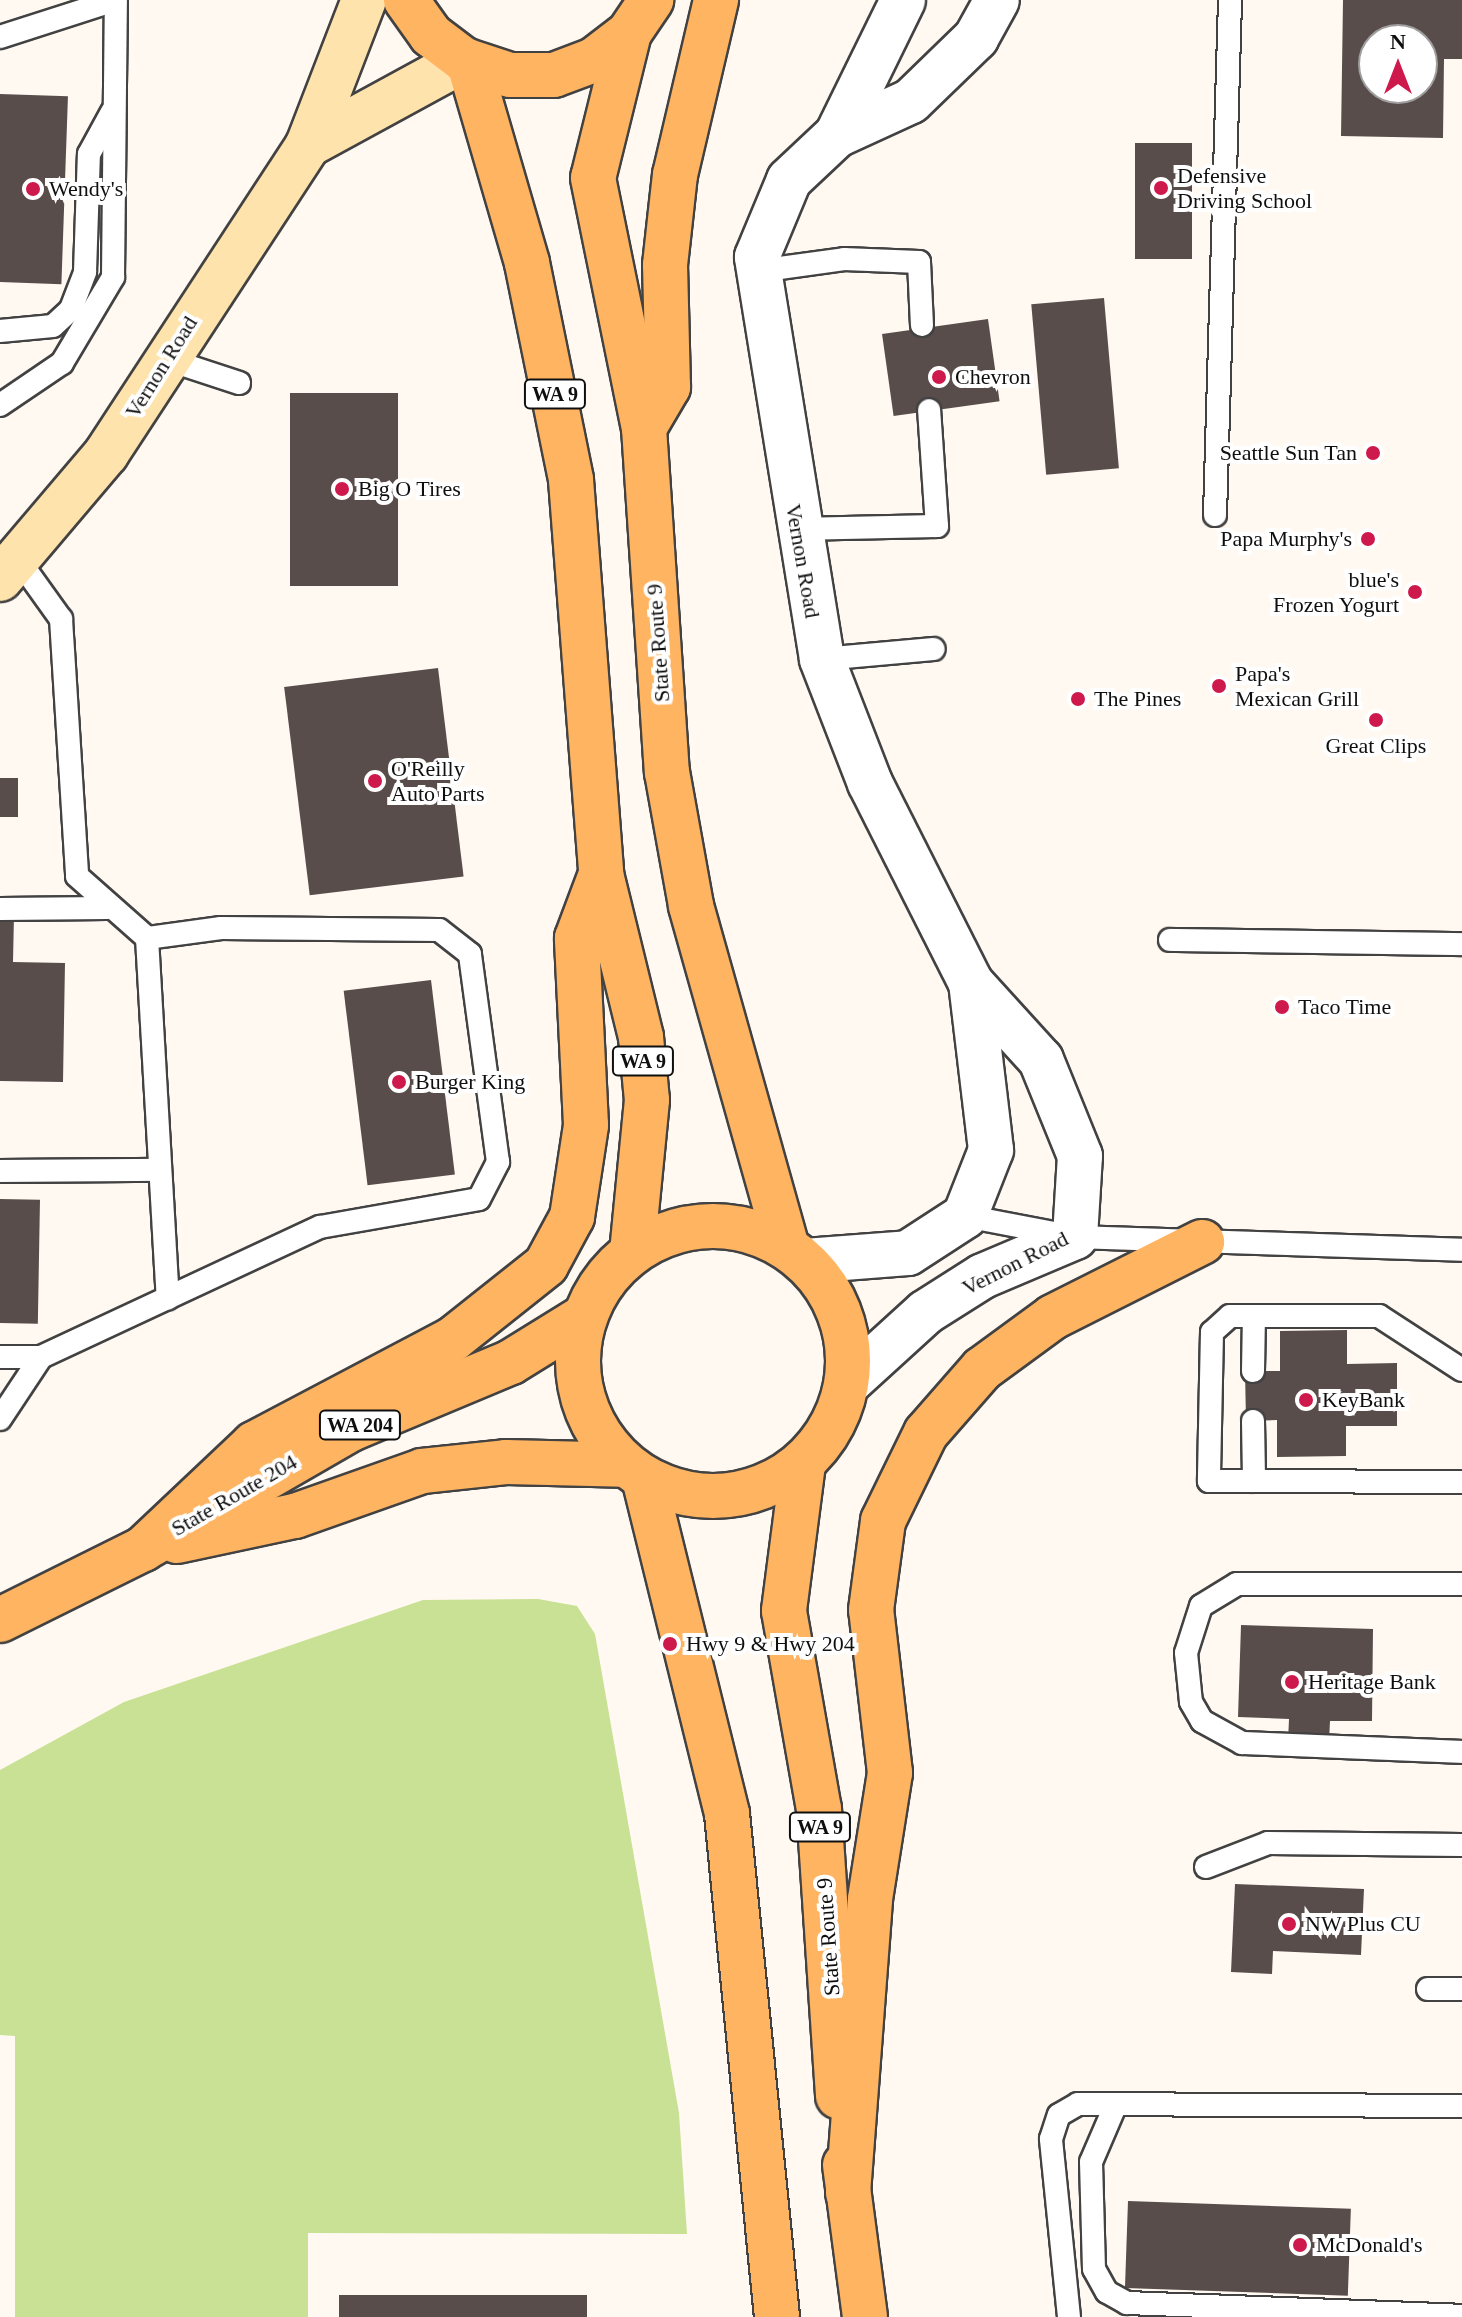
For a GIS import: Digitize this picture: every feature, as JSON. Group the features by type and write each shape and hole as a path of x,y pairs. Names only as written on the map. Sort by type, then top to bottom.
{"main road":[{"path":"406,0 431,35 466,61 510,75 554,75 594,60 640,16"},
{"path":"644,428 668,387 665,265 675,175 716,0"},
{"name":"State Route 9","path":"640,16 593,178 644,428 670,787 691,906 796,1254"},
{"name":"WA 9","path":"466,61 527,263 571,480 601,874 641,1037 647,1100 632,1252"},
{"path":"143,1549 254,1444 453,1339 546,1265 572,1217 586,1125 577,938 601,874"},
{"path":"692,1227 758,1233 796,1254 832,1296 847,1338 848,1383 839,1413 803,1464 767,1486 726,1497 683,1494 634,1471 598,1434 582,1397 577,1357 584,1317 603,1281 632,1252 692,1227"},
{"path":"848,2193 870,1899 890,1773 871,1610 883,1521 926,1433 982,1369 1053,1317 1202,1242"},
{"name":"State Route 204","path":"0,1620 143,1549 351,1429 511,1362 584,1317"},
{"name":"State Route 204","path":"143,1549 295,1516 422,1471 506,1462 634,1471"},
{"name":"State Route 9","path":"803,1464 784,1611 819,1809 848,2193 865,2317"},
{"path":"634,1471 727,1814 777,2317"}],"street":[{"name":"Vernon Road","path":"9,569 106,454 308,145 364,0"},
{"name":"Vernon Road","path":"837,135 903,0"},
{"name":"Vernon Road","path":"848,1383 926,1312 983,1276 1075,1237 1080,1156 1062,1102 1041,1060 971,983 870,783 822,659 796,529 758,271 769,216 789,180 837,135 911,101 976,38 997,0"},
{"name":"Vernon Road","path":"308,145 466,61"},
{"name":"Vernon Road","path":"965,1216 991,1150 971,983"},
{"path":"796,1254 908,1253 965,1216"}],"lane":[{"path":"0,37 116,0 113,277 62,363 0,405"},
{"path":"1215,515 1230,0"},
{"path":"0,331 53,326 71,309 85,272 89,154 115,107"},
{"path":"758,271 844,259 919,262 922,325"},
{"path":"166,359 239,383"},
{"path":"796,529 937,526 929,410"},
{"path":"0,1357 41,1357 320,1227 479,1199 498,1162 470,954 439,930 283,930 147,938 107,908 77,876 61,619 9,569"},
{"path":"822,659 934,649"},
{"path":"0,909 107,908"},
{"path":"147,938 158,1170 168,1298"},
{"path":"1170,940 1462,944"},
{"path":"0,1171 158,1170"},
{"path":"965,1216 1075,1237 1462,1250"},
{"path":"1462,1370 1379,1316 1230,1316 1212,1332 1209,1481 1462,1482"},
{"path":"1253,1371 1254,1316"},
{"path":"0,1419 41,1357"},
{"path":"1253,1421 1254,1481"},
{"path":"1462,1584 1237,1584 1201,1606 1186,1653 1191,1702 1202,1721 1242,1743 1462,1752"},
{"path":"1206,1867 1268,1843 1462,1845"},
{"path":"1428,1989 1462,1989"},
{"path":"1069,2317 1051,2139 1059,2115 1078,2104 1462,2106"},
{"path":"1116,2104 1091,2162 1094,2269 1107,2292 1127,2303 1462,2316"}],"green space":[{"path":"538,1599 577,1606 595,1634 679,2113 687,2234 308,2233 308,2317 15,2317 15,2036 0,2035 0,1770 124,1702 423,1600"}],"building":[{"path":"1343,0 1462,0 1462,59 1444,59 1443,138 1341,136"},
{"name":"Wendy's","path":"0,94 68,96 61,284 0,282"},
{"path":"1135,143 1192,143 1192,259 1135,259"},
{"path":"1104,298 1119,468 1046,475 1031,304"},
{"path":"988,319 1000,401 894,416 882,334"},
{"name":"Big O Tires","path":"290,393 398,393 398,586 290,586"},
{"name":"O'Reilly Auto Parts","path":"438,668 464,876 310,895 284,687"},
{"path":"0,778 18,778 18,817 0,817"},
{"path":"0,915 14,915 13,962 65,963 63,1082 0,1081"},
{"name":"Burger King","path":"431,980 455,1175 368,1185 344,991"},
{"path":"0,1199 40,1200 38,1324 0,1323"},
{"path":"1347,1330 1347,1364 1397,1363 1397,1426 1346,1426 1346,1456 1277,1457 1277,1420 1246,1421 1245,1371 1280,1371 1280,1331"},
{"path":"1241,1625 1373,1629 1372,1721 1330,1721 1329,1742 1288,1741 1289,1719 1238,1717"},
{"path":"1235,1884 1364,1889 1361,1955 1273,1951 1272,1974 1231,1972"},
{"path":"1128,2201 1351,2209 1348,2296 1125,2288"},
{"path":"339,2295 587,2295 587,2317 339,2317"}],"place":[{"name":"Defensive Driving School","path":"1161,188"},
{"name":"Wendy's","path":"33,189"},
{"name":"Chevron","path":"939,377"},
{"name":"Seattle Sun Tan","path":"1373,453"},
{"name":"Big O Tires","path":"342,489"},
{"name":"Papa Murphy's","path":"1368,539"},
{"name":"blue's Frozen Yogurt","path":"1415,592"},
{"name":"Papa's Mexican Grill","path":"1219,686"},
{"name":"The Pines","path":"1078,699"},
{"name":"Great Clips","path":"1376,720"},
{"name":"O'Reilly Auto Parts","path":"375,781"},
{"name":"Taco Time","path":"1282,1007"},
{"name":"Burger King","path":"399,1082"},
{"name":"KeyBank","path":"1306,1400"},
{"name":"Hwy 9 & Hwy 204","path":"670,1644"},
{"name":"Heritage Bank","path":"1292,1682"},
{"name":"NW Plus CU","path":"1289,1924"},
{"name":"McDonald's","path":"1300,2245"}]}
